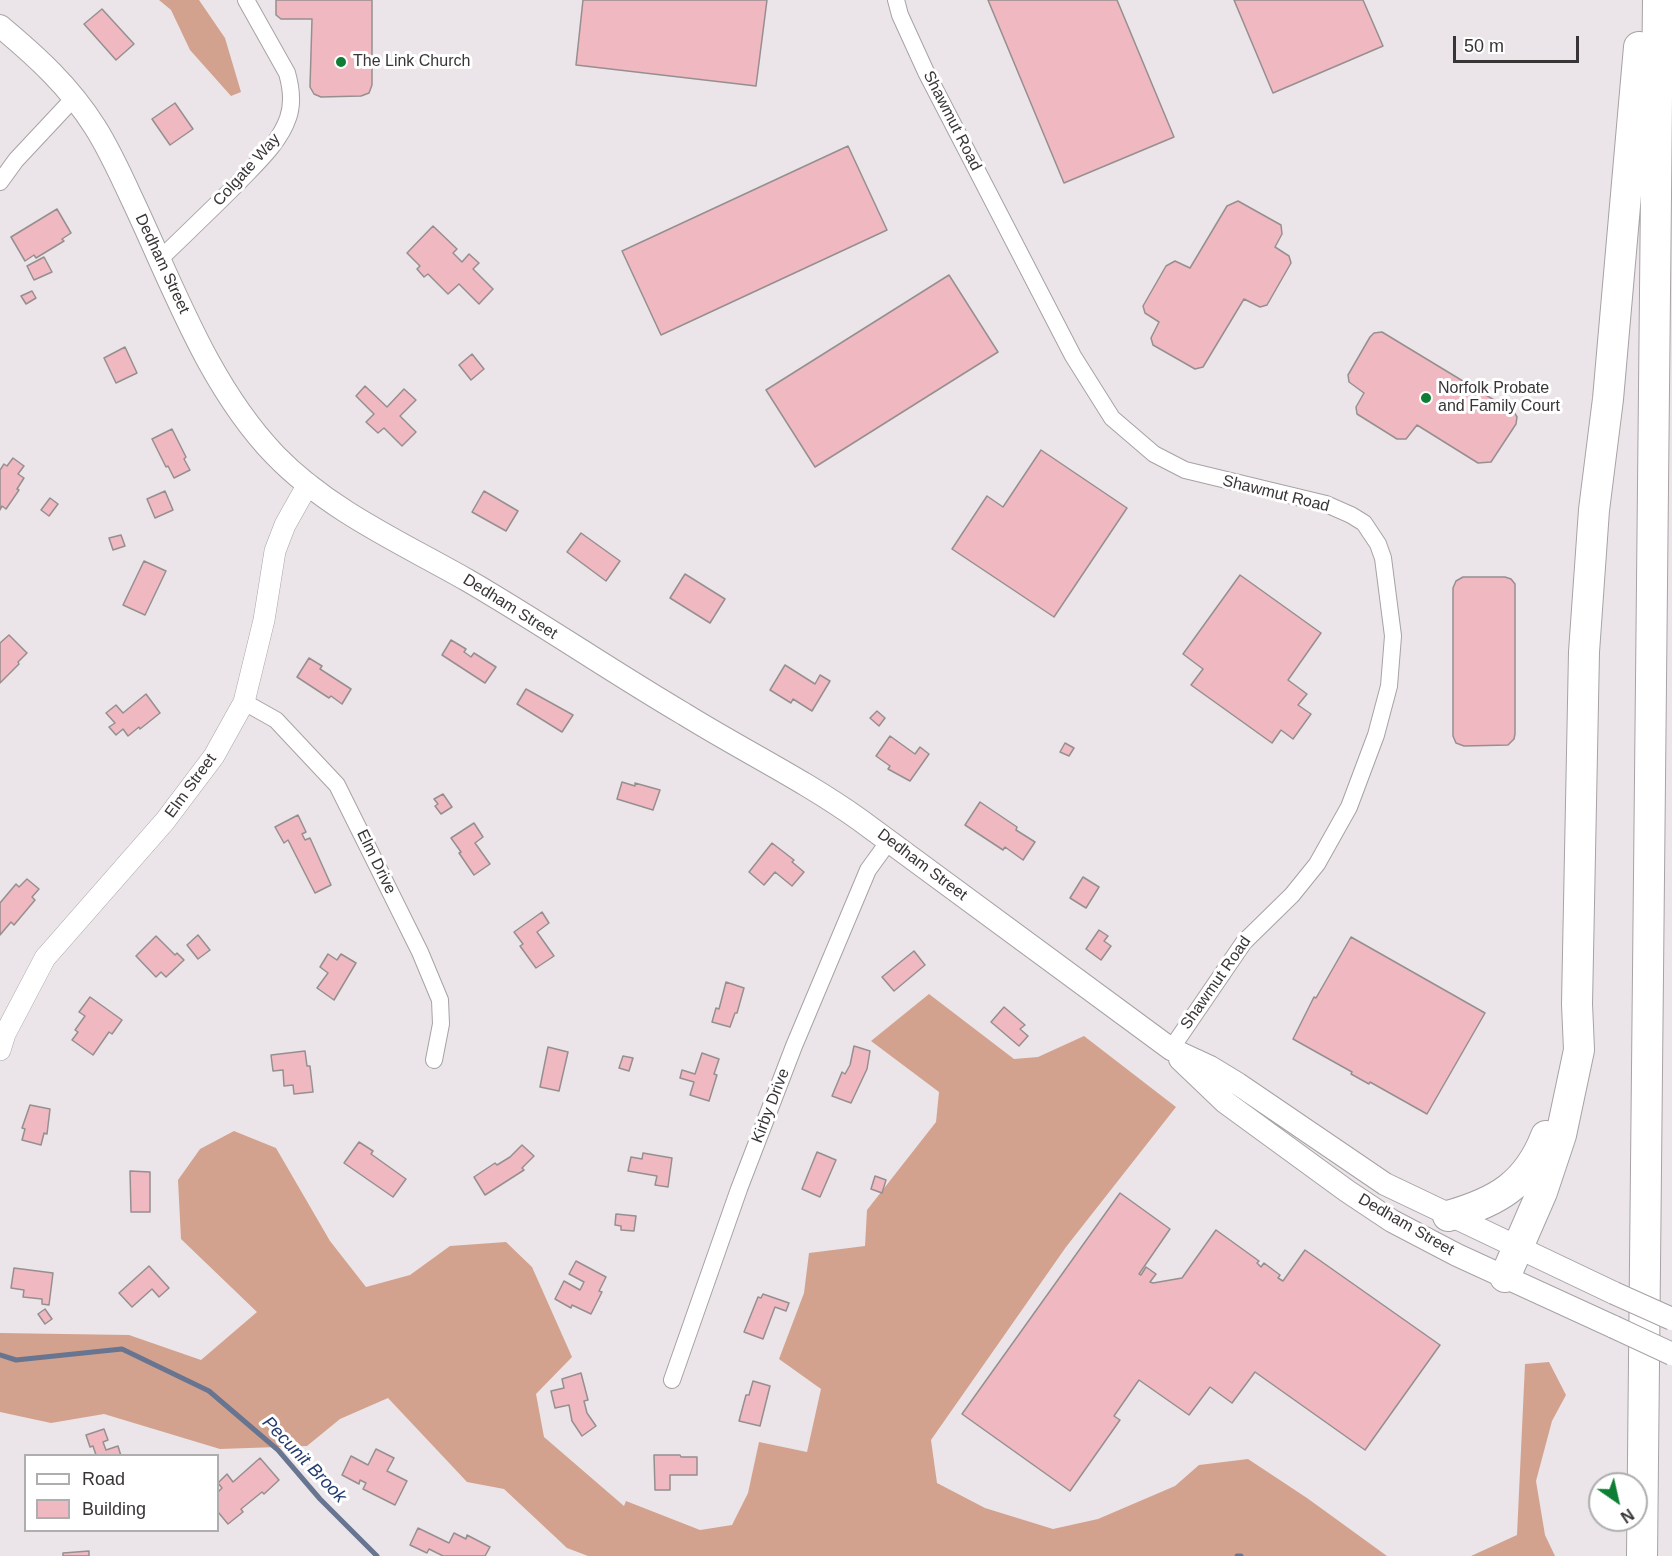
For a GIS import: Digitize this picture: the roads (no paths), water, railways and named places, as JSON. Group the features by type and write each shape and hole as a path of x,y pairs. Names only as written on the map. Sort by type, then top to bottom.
{"highway":[{"path":"1505,1277 1552,1164 1569,1104 1579,1050 1577,1005 1585,628 1594,510 1608,399 1639,51 1648,0"},
{"path":"1642,1556 1658,0"},
{"path":"1449,1216 1474,1209 1505,1192 1518,1182 1533,1163 1548,1131 1565,1049 1577,1005"}],"main road":[{"name":"Dedham Street","path":"0,26 47,66 95,127 114,161 205,352 242,413 276,455 308,484 357,517 471,582 687,717 820,793 889,841 1171,1049 1216,1094 1363,1202 1419,1236 1672,1354"},
{"name":"Dedham Street","path":"1171,1049 1210,1067 1238,1084 1385,1185 1672,1319"}],"street":[{"name":"Colgate Way","path":"160,259 256,164 283,130 289,116 291,94 287,73 246,0"},
{"name":"Shawmut Road","path":"896,0 900,15 926,72 1015,245 1073,356 1112,418 1154,454 1185,471 1326,504 1351,515 1364,523 1378,544 1383,558 1393,636 1389,686 1376,735 1349,807 1317,864 1292,895 1244,942 1171,1049"},
{"path":"0,182 16,160 74,98"},
{"name":"Elm Street","path":"0,1050 45,958 172,813 214,756 244,702 264,620 275,551 285,525 308,484"},
{"name":"Elm Drive","path":"244,702 276,720 337,784 420,952 440,1000 441,1024 434,1060"},
{"name":"Kirby Drive","path":"672,1380 739,1189 794,1046 868,870 889,841"}],"waterway":[{"name":"Pecunit Brook","path":"0,1355 16,1360 122,1349 209,1391 278,1450 320,1499 377,1556"}],"place":[{"name":"The Link Church","path":"341,62"},
{"name":"Norfolk Probate and Family Court","path":"1426,398"}]}
